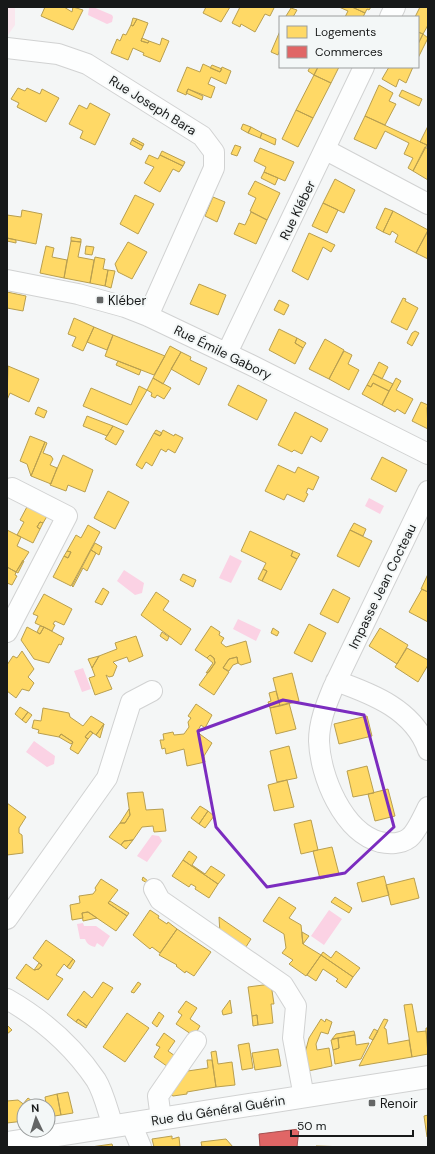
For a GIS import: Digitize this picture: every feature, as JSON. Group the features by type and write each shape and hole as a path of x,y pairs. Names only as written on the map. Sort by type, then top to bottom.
{"main road":[{"name":"Rue du Général Guérin","path":"7,1143 428,1077"}],"street":[{"path":"391,16 396,7"},
{"name":"Rue Joseph Bara","path":"7,48 58,54 87,64 202,136 214,152 214,168 148,316"},
{"name":"Rue Kléber","path":"227,353 326,150 364,68"},
{"path":"326,150 428,204"},
{"name":"Rue Émile Gabory","path":"7,280 78,294 125,307 148,316 227,353 428,454"},
{"path":"7,632 67,516 12,488"},
{"name":"Impasse Jean Cocteau","path":"428,491 336,681 323,712 319,740 323,766 333,795 344,815 358,829 374,840 390,844 410,838 422,821 428,807"},
{"path":"336,681 369,693 390,705 411,722 428,750"},
{"path":"7,919 107,778 131,702 152,691"},
{"path":"154,889 160,900 283,984 296,1006 293,1038 304,1097"},
{"path":"7,999 51,1028 74,1053 97,1081 122,1125 141,1147"},
{"path":"160,1119 158,1096 196,1041"}],"highlighted area":[{"path":"283,700 364,715 394,827 345,873 267,887 216,827 198,731"}],"shaded area":[{"path":"7,7 15,7 15,25 8,35"},
{"path":"93,7 112,15 112,22 107,24 88,15 89,8"},
{"path":"369,498 384,506 380,514 365,506"},
{"path":"230,555 242,561 231,583 219,578"},
{"path":"124,570 144,583 142,593 135,595 117,581"},
{"path":"238,619 261,630 256,641 233,629"},
{"path":"83,668 91,689 82,692 74,671"},
{"path":"34,741 55,756 54,764 47,767 26,752"},
{"path":"152,835 159,836 162,841 147,862 137,856"},
{"path":"329,910 342,919 324,945 311,936"},
{"path":"83,923 84,926 96,926 110,936 103,947 97,943 95,947 92,946 85,939 80,939 77,924"}],"building: Logements":[{"path":"45,7 64,7 72,12 73,7 83,10 73,30 41,16"},
{"path":"206,7 230,7 221,22 203,13"},
{"path":"240,7 274,8 270,16 265,14 255,32 241,24 240,27 232,23"},
{"path":"339,7 352,7 365,13 364,16 346,16 348,11"},
{"path":"352,7 371,7 369,10 367,9 365,13"},
{"path":"420,7 428,7 428,25 423,34 419,32 419,16 416,16"},
{"path":"291,8 297,10 294,16 286,16"},
{"path":"133,18 137,19 133,26 131,25"},
{"path":"137,19 148,23 141,41 148,43 149,41 160,45 162,38 169,41 160,62 143,55 144,53 133,48 128,60 111,53 117,39 120,41 123,34 126,35 131,25 133,26"},
{"path":"419,32 423,34 419,42"},
{"path":"279,33 278,55 271,52"},
{"path":"423,34 428,38 419,56 419,42"},
{"path":"142,38 149,41 148,43 141,41"},
{"path":"203,64 220,72 222,67 231,71 226,84 211,77 208,84 215,87 211,98 188,89 186,95 177,91 187,67 200,72"},
{"path":"212,65 222,69 220,72 210,68"},
{"path":"310,68 318,68 314,75 308,71"},
{"path":"318,68 338,68 331,83 314,75"},
{"path":"388,68 413,68 406,83 399,79 396,87 382,79"},
{"path":"314,75 331,83 313,118 296,110"},
{"path":"379,85 393,93 389,101 396,104 385,125 365,116"},
{"path":"18,88 25,91 27,88 40,94 42,89 59,98 46,122 17,107 19,103 11,99"},
{"path":"188,89 203,96 202,100 186,93"},
{"path":"402,90 422,99 419,106 399,96"},
{"path":"90,103 110,114 95,145 80,138 83,131 69,124 79,105 87,109"},
{"path":"296,110 313,118 298,147 282,139"},
{"path":"365,116 427,145 413,171 408,168 413,158 404,154 409,143 385,131 376,149 354,139"},
{"path":"243,124 251,127 248,133 241,129"},
{"path":"428,126 428,142 427,145 420,142"},
{"path":"251,127 262,133 260,138 248,133"},
{"path":"262,133 276,139 275,145 260,138"},
{"path":"133,138 144,144 143,146 132,140"},
{"path":"132,140 143,146 141,150 130,144"},
{"path":"235,145 241,147 237,156 231,154"},
{"path":"425,147 428,149 428,180 413,171"},
{"path":"260,148 294,162 285,181 264,172 266,167 254,161"},
{"path":"162,151 185,162 183,166 160,155"},
{"path":"149,155 158,159 160,155 183,166 179,172 173,169 160,192 144,183 154,167 145,163"},
{"path":"264,172 278,178 275,185 261,178"},
{"path":"335,179 355,190 344,213 323,203"},
{"path":"255,181 280,193 267,220 250,211 256,198 248,194"},
{"path":"135,195 154,204 138,234 120,224"},
{"path":"213,197 225,202 217,222 205,216"},
{"path":"323,203 338,210 327,233 312,226"},
{"path":"385,208 393,211 383,232 376,228"},
{"path":"22,210 42,214 36,244 7,238 7,215 21,217"},
{"path":"393,211 428,230 416,253 395,242 398,235 392,231 390,235 383,232"},
{"path":"251,212 267,220 256,244 234,234 239,223 245,225"},
{"path":"428,231 428,259 416,253"},
{"path":"309,233 335,245 331,252 323,247 308,280 292,271"},
{"path":"71,237 81,239 81,242 71,241"},
{"path":"7,238 16,240 16,243 7,241"},
{"path":"71,241 81,242 78,257 94,260 90,283 64,278"},
{"path":"128,242 147,252 132,279 118,272 115,264"},
{"path":"46,246 54,248 52,257 67,260 64,278 40,273"},
{"path":"86,246 94,247 92,255 85,254"},
{"path":"95,257 105,259 103,269 108,270 105,286 90,283"},
{"path":"108,270 115,271 111,288 105,286"},
{"path":"199,284 226,295 218,315 190,304"},
{"path":"7,292 26,296 23,311 7,308"},
{"path":"403,298 406,299 405,301 418,308 407,330 391,322"},
{"path":"279,300 289,305 284,315 274,310"},
{"path":"74,318 94,327 83,351 72,346 76,337 68,334"},
{"path":"94,327 113,335 107,350 87,342"},
{"path":"279,329 297,338 295,343 303,348 295,364 269,350"},
{"path":"415,331 419,333 412,346 407,343 412,333"},
{"path":"113,335 165,356 154,375 105,356"},
{"path":"297,338 306,343 303,348 295,343"},
{"path":"325,339 344,350 329,379 309,369"},
{"path":"170,346 181,352 163,384 153,378"},
{"path":"344,351 352,355 348,364 359,370 349,390 329,379"},
{"path":"181,352 191,357 190,360 207,368 199,385 171,369"},
{"path":"118,361 141,370 139,375 116,365"},
{"path":"379,362 388,367 382,379 373,374"},
{"path":"8,366 39,379 29,402 10,393 7,400"},
{"path":"373,374 393,384 389,391 373,383 371,387 367,385"},
{"path":"153,378 171,388 164,399 157,395 155,398 151,396 152,393 147,390"},
{"path":"396,378 401,381 396,390 413,399 405,414 397,409 395,412 382,405"},
{"path":"373,383 389,391 382,405 362,394 367,385 371,387"},
{"path":"238,385 267,400 257,420 228,405"},
{"path":"139,386 147,390 127,425 83,406 91,388 131,405"},
{"path":"421,402 428,405 428,429 412,421"},
{"path":"38,407 47,411 44,418 35,414"},
{"path":"295,412 328,429 321,442 311,436 302,454 294,450 292,452 278,445"},
{"path":"87,416 113,426 107,436 83,426"},
{"path":"113,426 124,431 116,445 105,439"},
{"path":"156,430 162,433 160,436 154,433"},
{"path":"163,430 174,436 175,434 183,438 175,453 168,449 166,452 161,449 152,466 146,462 142,469 136,465 154,433 160,436"},
{"path":"30,436 45,442 31,476 27,464 20,461"},
{"path":"45,442 47,443 43,453 51,456 53,459 50,465 57,468 51,484 31,476"},
{"path":"63,455 93,470 85,492 68,485 66,491 50,485"},
{"path":"382,457 407,470 396,492 371,479"},
{"path":"278,465 295,473 298,467 319,477 313,490 308,488 306,493 308,494 304,502 287,494 284,500 265,491"},
{"path":"108,491 129,502 115,529 94,518"},
{"path":"29,503 49,513 43,523 40,522 37,527 40,529 33,543 17,535 24,522 20,520"},
{"path":"40,522 43,523 40,529 37,527"},
{"path":"354,523 366,529 363,536 350,530"},
{"path":"88,525 100,532 71,586 53,577 64,556 68,558 71,552 67,551 76,535 81,538"},
{"path":"7,530 21,537 17,546 29,552 16,572 7,567"},
{"path":"350,530 372,541 359,567 337,556"},
{"path":"250,531 293,551 291,556 297,559 281,590 262,581 267,571 263,569 266,563 241,551"},
{"path":"95,543 102,547 99,555 91,550"},
{"path":"91,550 96,553 87,571 83,568 73,587 72,586"},
{"path":"67,551 71,552 68,558 64,556"},
{"path":"293,551 300,554 297,559 291,556"},
{"path":"23,560 24,561 18,573 16,572"},
{"path":"7,567 16,572 15,575 17,576 12,585 7,583"},
{"path":"263,569 267,571 262,581 258,579"},
{"path":"183,574 196,580 193,587 180,580"},
{"path":"428,574 428,592 421,589"},
{"path":"103,588 109,592 102,605 95,602"},
{"path":"333,589 350,598 338,623 320,614"},
{"path":"422,589 428,592 428,622 409,612"},
{"path":"156,592 169,601 163,610 191,629 181,645 141,615"},
{"path":"44,594 72,609 64,625 55,621 52,631 35,623 38,616 33,614"},
{"path":"309,624 326,633 312,662 294,653"},
{"path":"40,626 44,627 40,634 37,632"},
{"path":"211,626 220,632 219,635 224,638 221,643 226,647 246,641 251,662 241,665 238,663 237,657 229,659 223,668 229,672 214,695 199,685 215,663 214,658 210,655 207,658 195,650"},
{"path":"27,627 40,634 44,627 64,638 61,645 59,644 49,663 34,659 21,640"},
{"path":"273,628 279,632 277,636 271,633"},
{"path":"380,628 408,645 397,664 369,646"},
{"path":"162,632 169,637 167,641 160,636"},
{"path":"136,636 143,656 129,662 127,657 113,662 117,666 113,676 109,677 106,675 112,689 95,695 89,678 95,676 92,668 99,656 117,649 115,643"},
{"path":"407,648 428,660 428,665 418,682 395,667"},
{"path":"22,651 34,669 28,677 34,683 29,691 22,689 16,698 7,691 7,665 13,656 17,658"},
{"path":"210,655 214,658 215,663 209,672 206,673 213,663 207,658"},
{"path":"99,656 92,668 88,659"},
{"path":"237,657 238,663 233,665 229,671 223,668 229,659"},
{"path":"292,673 299,701 280,706 273,678"},
{"path":"276,691 280,706 270,708 268,702 271,701 269,693"},
{"path":"289,703 296,729 276,734 270,708"},
{"path":"196,704 212,715 205,728 201,725 197,732 212,743 204,756 205,762 187,766 184,749 166,754 165,748 162,749 160,740 164,740 163,734 173,732 174,735 184,734 189,727 188,722 191,718 188,716"},
{"path":"20,707 28,712 22,720 15,714"},
{"path":"43,708 69,713 70,717 83,726 91,716 104,724 96,735 90,731 85,737 88,739 78,754 70,749 73,742 61,734 59,737 38,733 39,730 32,728 34,720 41,721"},
{"path":"28,712 32,715 26,723 22,720"},
{"path":"367,716 372,736 339,744 334,724"},
{"path":"104,724 100,738 96,735"},
{"path":"90,731 93,733 88,739 85,737"},
{"path":"61,734 73,742 71,744 59,737"},
{"path":"289,746 297,778 277,782 270,751"},
{"path":"367,766 374,793 353,797 347,771"},
{"path":"287,780 294,807 274,811 268,785"},
{"path":"388,789 395,816 375,821 368,794"},
{"path":"143,792 146,810 163,809 166,831 154,832 153,826 142,827 133,840 124,841 121,845 109,837 120,823 125,823 130,815 127,793"},
{"path":"7,803 26,817 19,828 19,833 22,835 23,853 7,855"},
{"path":"200,806 208,811 199,824 191,818"},
{"path":"129,809 130,815 125,823 120,823"},
{"path":"208,811 214,816 205,828 199,824"},
{"path":"311,820 318,850 301,854 294,824"},
{"path":"133,840 126,849 121,845 124,841"},
{"path":"332,847 339,874 320,879 313,851"},
{"path":"189,851 197,857 192,865 205,874 211,866 225,875 218,884 183,860"},
{"path":"183,860 218,884 209,898 195,889 196,887 191,884 189,887 172,876"},
{"path":"384,876 389,895 362,902 357,883"},
{"path":"143,877 148,881 147,883 142,880"},
{"path":"414,878 419,898 391,905 386,885"},
{"path":"101,879 118,890 108,903 127,916 116,931 88,912 82,913 83,918 72,920 70,905 80,903 79,896 93,894"},
{"path":"279,897 296,908 289,918 301,925 303,944 321,955 306,976 289,964 293,960 282,953 286,948 284,934 263,921"},
{"path":"335,897 352,908 349,913 331,902"},
{"path":"110,901 129,913 127,916 108,903"},
{"path":"150,910 159,916 158,918 167,924 168,922 177,929 160,953 152,947 150,949 133,935"},
{"path":"88,912 97,918 83,921 82,913"},
{"path":"219,917 251,939 244,950 220,934"},
{"path":"177,929 211,952 194,976 186,971 185,973 176,966 177,965 159,955"},
{"path":"302,932 309,936 303,944 302,936"},
{"path":"46,940 73,959 67,967 64,964 56,975 63,979 48,1000 16,978 26,964 34,970 39,969 42,965 33,958"},
{"path":"336,951 360,968 353,977 321,955 323,952 331,958"},
{"path":"321,955 353,977 346,988 336,981 338,979 323,969 316,981 307,975"},
{"path":"73,959 75,961 70,969 67,967"},
{"path":"39,963 42,965 39,969 34,970"},
{"path":"103,982 113,988 87,1026 78,1019 76,1022 67,1015 84,991 92,998"},
{"path":"138,982 141,984 134,993 131,992"},
{"path":"271,984 274,1004 271,1004 273,1023 258,1025 257,1015 252,1016 248,987"},
{"path":"230,1000 232,1013 223,1015 222,1011"},
{"path":"186,1001 197,1008 190,1019 200,1026 194,1036 176,1024 182,1015 178,1012"},
{"path":"412,1004 417,1032 426,1031 428,1054 412,1057 404,1005"},
{"path":"159,1012 164,1016 157,1027 152,1023"},
{"path":"127,1013 149,1028 125,1062 103,1047"},
{"path":"257,1015 258,1025 253,1026 252,1016"},
{"path":"78,1019 87,1026 86,1028 76,1022"},
{"path":"321,1019 325,1022 326,1019 332,1022 328,1034 321,1032 316,1044 317,1050 329,1048 332,1066 308,1071 305,1053 309,1038"},
{"path":"384,1019 388,1020 384,1028 386,1029 388,1044 409,1040 412,1057 359,1066"},
{"path":"7,1025 12,1030 7,1034"},
{"path":"426,1028 428,1028 428,1043 426,1031"},
{"path":"374,1029 378,1031 373,1040 369,1038"},
{"path":"354,1031 355,1035 332,1039 336,1034"},
{"path":"164,1033 175,1041 168,1051 178,1058 171,1069 154,1057 160,1047 156,1045"},
{"path":"355,1035 356,1045 369,1043 361,1059 335,1064 333,1050 339,1048 338,1038"},
{"path":"338,1038 339,1048 333,1050 331,1040"},
{"path":"249,1043 253,1068 242,1070 238,1045"},
{"path":"278,1049 281,1066 255,1070 252,1053"},
{"path":"216,1051 218,1064 232,1062 235,1085 216,1087 211,1052"},
{"path":"207,1060 212,1060 216,1087 173,1096 167,1092 181,1072 208,1068"},
{"path":"68,1092 73,1113 61,1115 57,1094"},
{"path":"57,1094 61,1115 56,1116 56,1098 45,1097"},
{"path":"16,1100 16,1122 7,1123 7,1101"},
{"path":"428,1115 428,1137 427,1137 424,1116"},
{"path":"172,1136 172,1139 179,1137 180,1147 154,1147 152,1139"},
{"path":"226,1139 233,1147 202,1147 201,1142"},
{"path":"112,1144 113,1147 91,1147"},
{"path":"316,1146 349,1147 316,1147"}],"building: Commerces":[{"path":"299,1129 297,1147 260,1147 259,1134"}],"place":[{"name":"Kléber","path":"100,300"},
{"name":"Renoir","path":"372,1103"}]}
